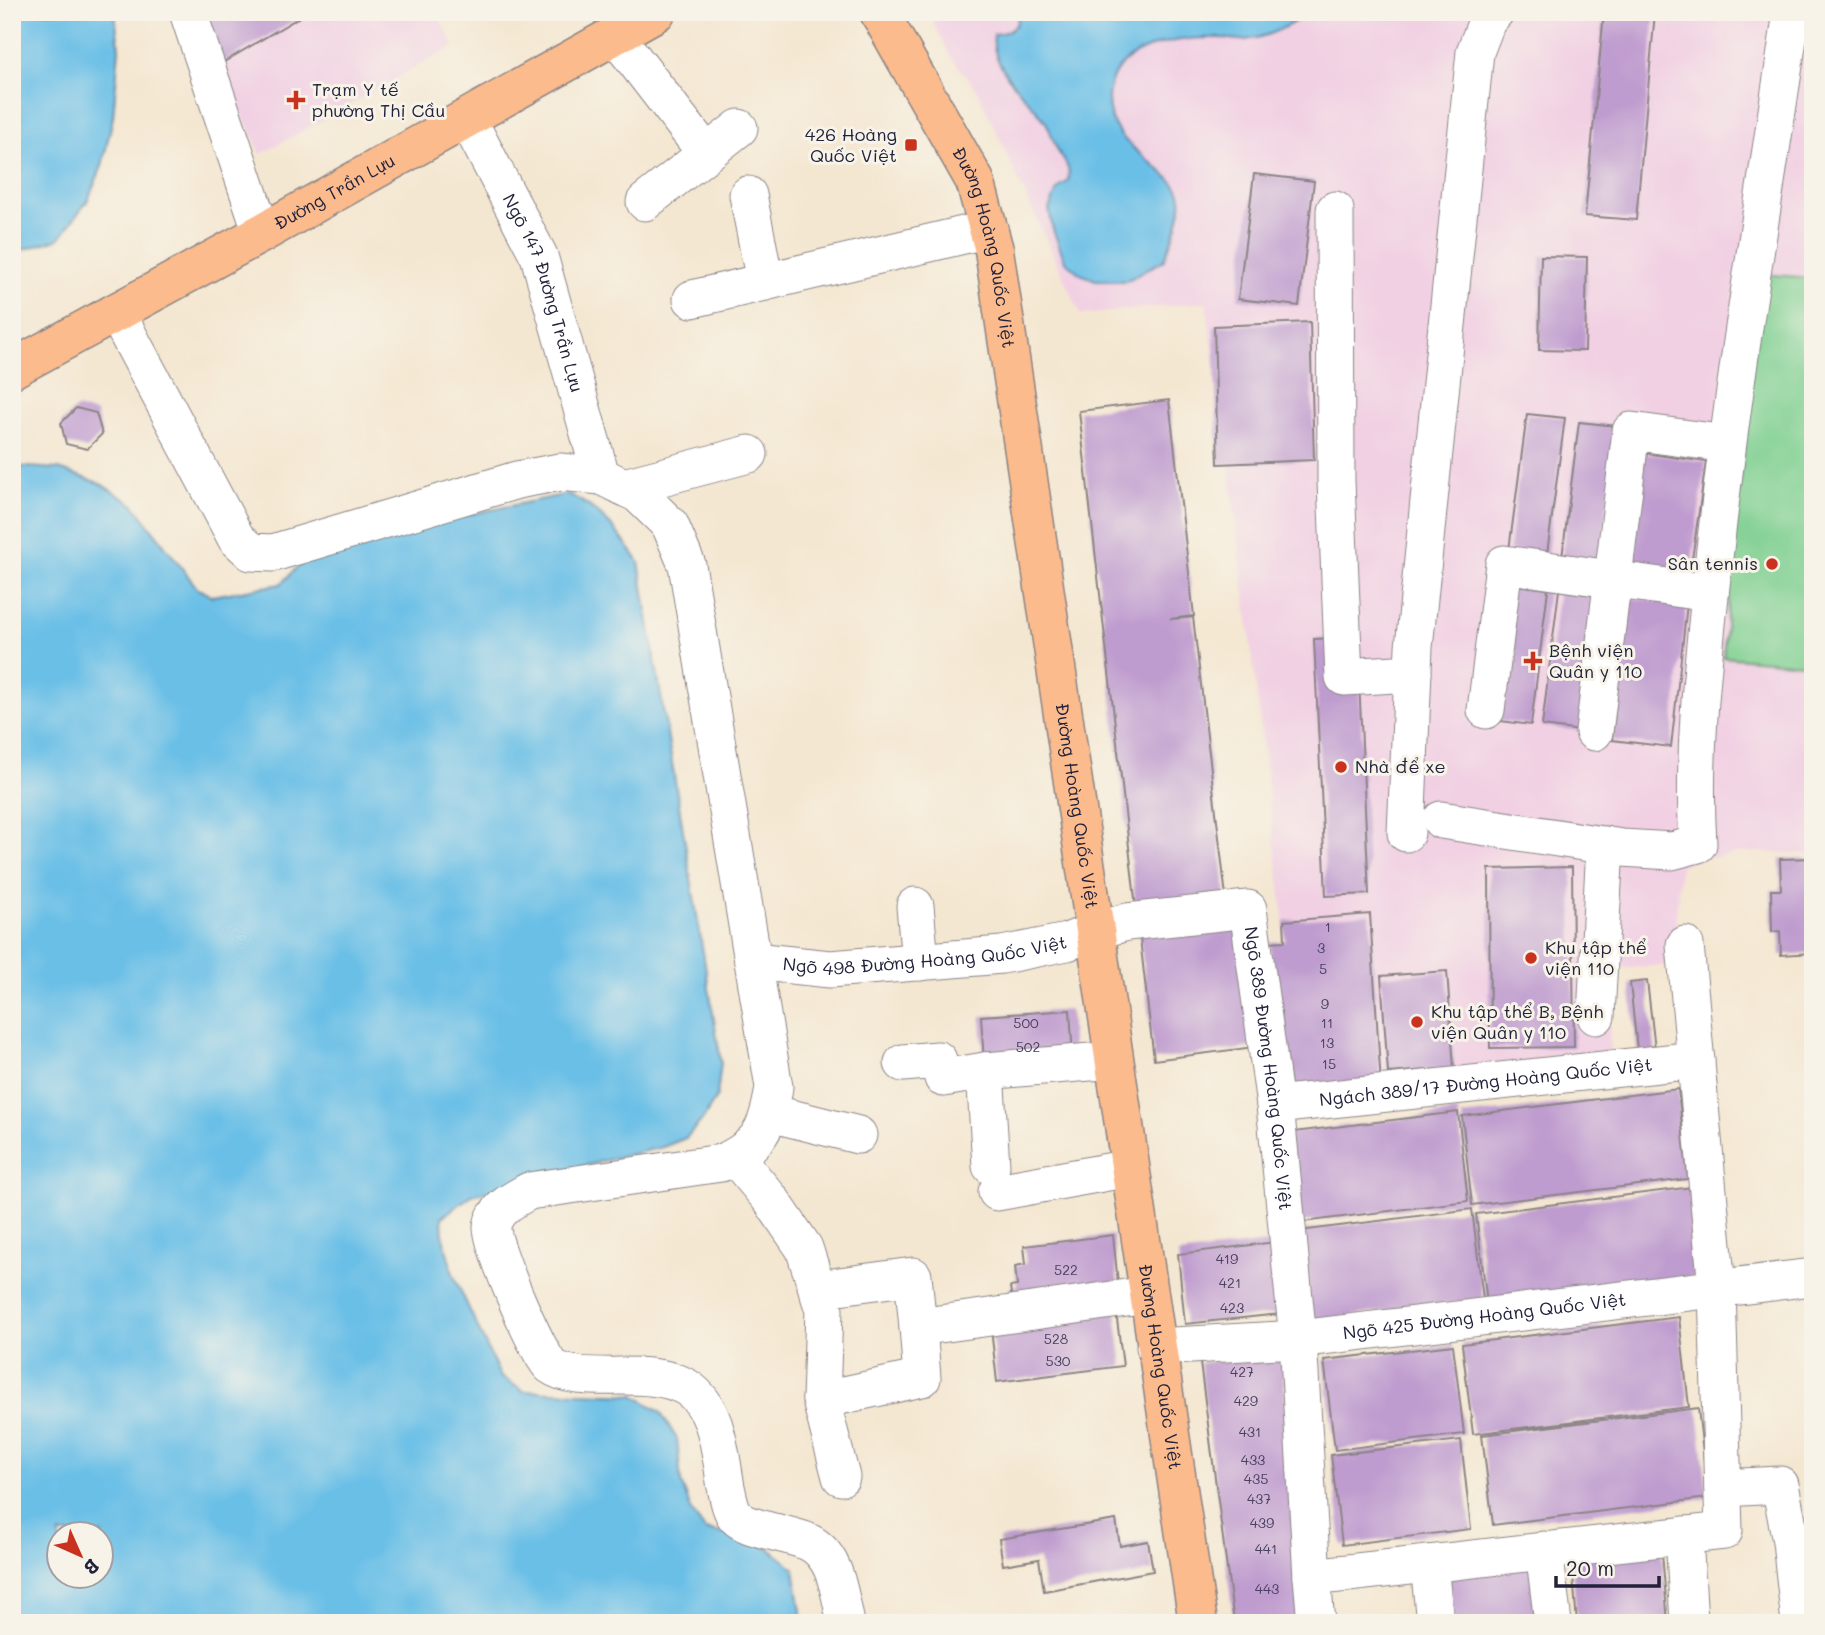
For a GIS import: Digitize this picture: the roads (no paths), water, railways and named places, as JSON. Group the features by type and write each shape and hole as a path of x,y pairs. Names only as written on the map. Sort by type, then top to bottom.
{"main road":[{"name":"Đường Trần Lựu","path":"12,369 262,233 656,12"},
{"name":"Đường Hoàng Quốc Việt","path":"879,12 975,181 989,229 1198,1623"}],"street":[{"path":"188,12 262,233"},
{"path":"1406,833 1413,673 1475,52 1487,21 1495,12"},
{"path":"1441,820 1605,845 1672,851 1698,844 1695,795 1710,593 1727,444 1792,12"},
{"path":"615,35 706,153"},
{"name":"Ngõ 147 Đường Trần Lựu","path":"467,118 539,256 612,481"},
{"path":"645,202 739,128"},
{"path":"748,195 765,282"},
{"path":"1335,209 1336,481 1345,677 1413,673"},
{"path":"692,299 989,229"},
{"path":"117,312 236,538 251,552 273,552 516,480 560,472 612,481 638,494 670,525 687,565 774,1087 770,1113 760,1136 744,1153 721,1163 529,1191 504,1205 492,1225 494,1245 539,1350 551,1366 570,1373 661,1377 687,1387 707,1408 716,1434 728,1501 736,1517 752,1526 807,1542 824,1553 835,1573 846,1623"},
{"path":"1594,732 1631,431 1727,444"},
{"path":"612,481 750,454"},
{"path":"1486,710 1504,564 1710,593"},
{"path":"1596,1016 1605,845"},
{"path":"915,906 920,962"},
{"name":"Ngõ 389 Đường Hoàng Quốc Việt","path":"1095,931 1128,922 1248,909 1275,1105 1298,1339 1316,1623"},
{"name":"Ngõ 498 Đường Hoàng Quốc Việt","path":"753,961 830,969 1002,955 1067,942 1095,931"},
{"path":"1312,1577 1724,1531 1717,1288 1685,945"},
{"path":"902,1063 937,1060 943,1077 1114,1060"},
{"name":"Ngách 389/17 Đường Hoàng Quốc Việt","path":"1275,1105 1696,1060"},
{"path":"985,1071 994,1179 1130,1168"},
{"path":"770,1113 858,1135"},
{"path":"735,1157 772,1201 804,1248 824,1310 821,1400 841,1477"},
{"path":"817,1289 913,1276 922,1378 821,1400"},
{"name":"Ngõ 425 Đường Hoàng Quốc Việt","path":"1155,1347 1298,1339 1813,1276"},
{"path":"918,1327 1148,1295"},
{"path":"1723,1488 1780,1485 1791,1541 1800,1623"},
{"path":"1684,1535 1689,1623"},
{"path":"1544,1550 1553,1623"},
{"path":"1429,1564 1435,1623"}],"water":[{"path":"12,12 115,12 119,49 113,117 102,166 88,200 59,239 12,253"},
{"path":"1016,12 1308,12 1270,34 1245,40 1202,38 1166,43 1133,55 1120,66 1112,80 1108,98 1113,122 1126,141 1175,184 1181,200 1176,227 1164,260 1126,281 1096,280 1080,274 1065,261 1053,230 1049,209 1057,190 1068,181 1068,169 1045,121 1003,70 994,46 994,34 1008,31 1015,26"},
{"path":"12,466 59,469 99,483 133,504 198,589 212,596 281,584 302,562 394,530 568,494 600,515 639,562 721,1062 717,1096 704,1118 686,1138 663,1147 472,1195 442,1217 443,1237 453,1274 500,1376 523,1391 634,1395 660,1412 677,1439 681,1482 692,1512 705,1530 736,1536 769,1548 794,1568 803,1623 12,1623"}],"place":[{"name":"Trạm Y tế phường Thị Cầu","path":"296,100"},
{"name":"426 Hoàng Quốc Việt","path":"911,145"},
{"name":"Sân tennis","path":"1772,564"},
{"name":"Bệnh viện Quân y 110","path":"1533,661"},
{"name":"Nhà để xe","path":"1341,767"},
{"name":"Khu tập thể viện 110","path":"1531,958"},
{"name":"Khu tập thể B, Bệnh viện Quân y 110","path":"1417,1022"}]}
